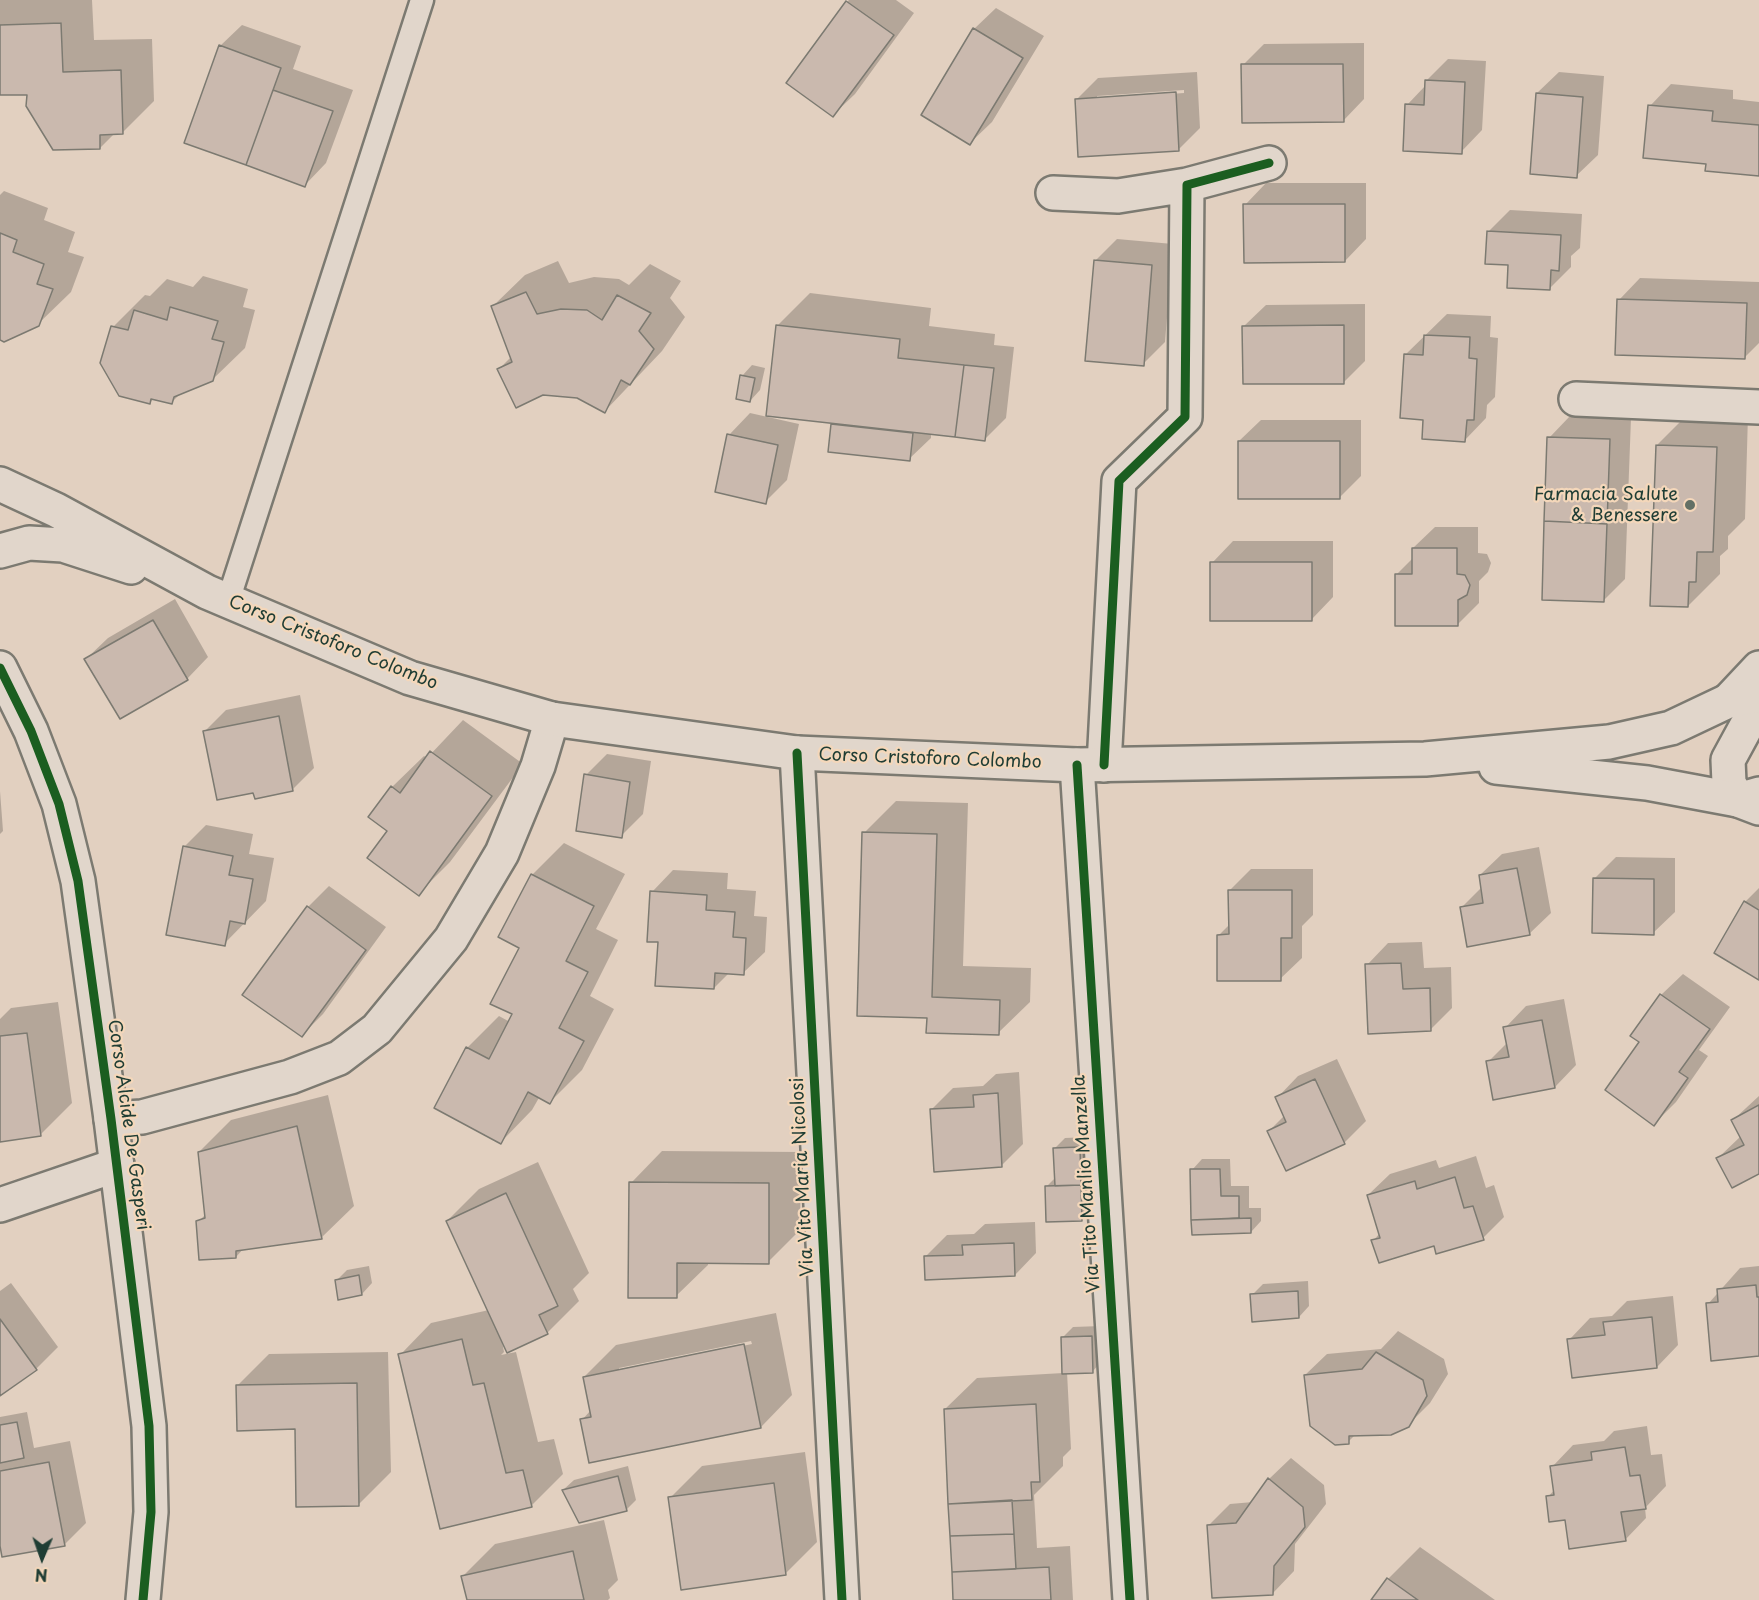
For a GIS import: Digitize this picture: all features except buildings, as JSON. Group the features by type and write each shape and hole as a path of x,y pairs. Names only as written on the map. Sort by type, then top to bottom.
{"street":[{"path":"1053,193 1118,196 1187,185 1269,163"},
{"name":"Via Tito Manlio Manzella","path":"1130,1600 1091,765 1119,481 1185,417 1187,185"},
{"path":"1576,399 1759,407"},
{"path":"0,484 56,510 218,597"},
{"path":"0,498 56,510"},
{"path":"0,551 29,543 63,545 218,597"},
{"name":"Corso Cristoforo Colombo","path":"218,597 410,678 552,718 797,753 1091,765 1425,759"},
{"name":"Corso Alcide De Gasperi","path":"0,668 32,730 59,804 78,881 111,1119 149,1426 151,1512 142,1600"},
{"path":"1752,801 1729,783 1728,760 1759,668"},
{"path":"1425,759 1609,742 1671,728 1749,699"},
{"path":"111,1119 142,1117 290,1077 339,1058 377,1029 451,939 502,853 538,766 552,718"},
{"name":"Via Vito Maria Nicolosi","path":"797,753 842,1600"},
{"path":"1425,759 1647,783 1752,801"},
{"path":"0,1205 117,1166"}],"lane":[{"path":"218,597 422,0"}],"cycle path":[{"path":"1104,765 1119,481 1185,417 1187,185 1269,163"},
{"path":"0,668 31,731 59,804 78,881 111,1119 149,1426 151,1512 143,1600"},
{"path":"797,753 842,1600"},
{"path":"1077,765 1130,1600"}],"place":[{"name":"Farmacia Salute & Benessere","path":"1690,505"}]}
